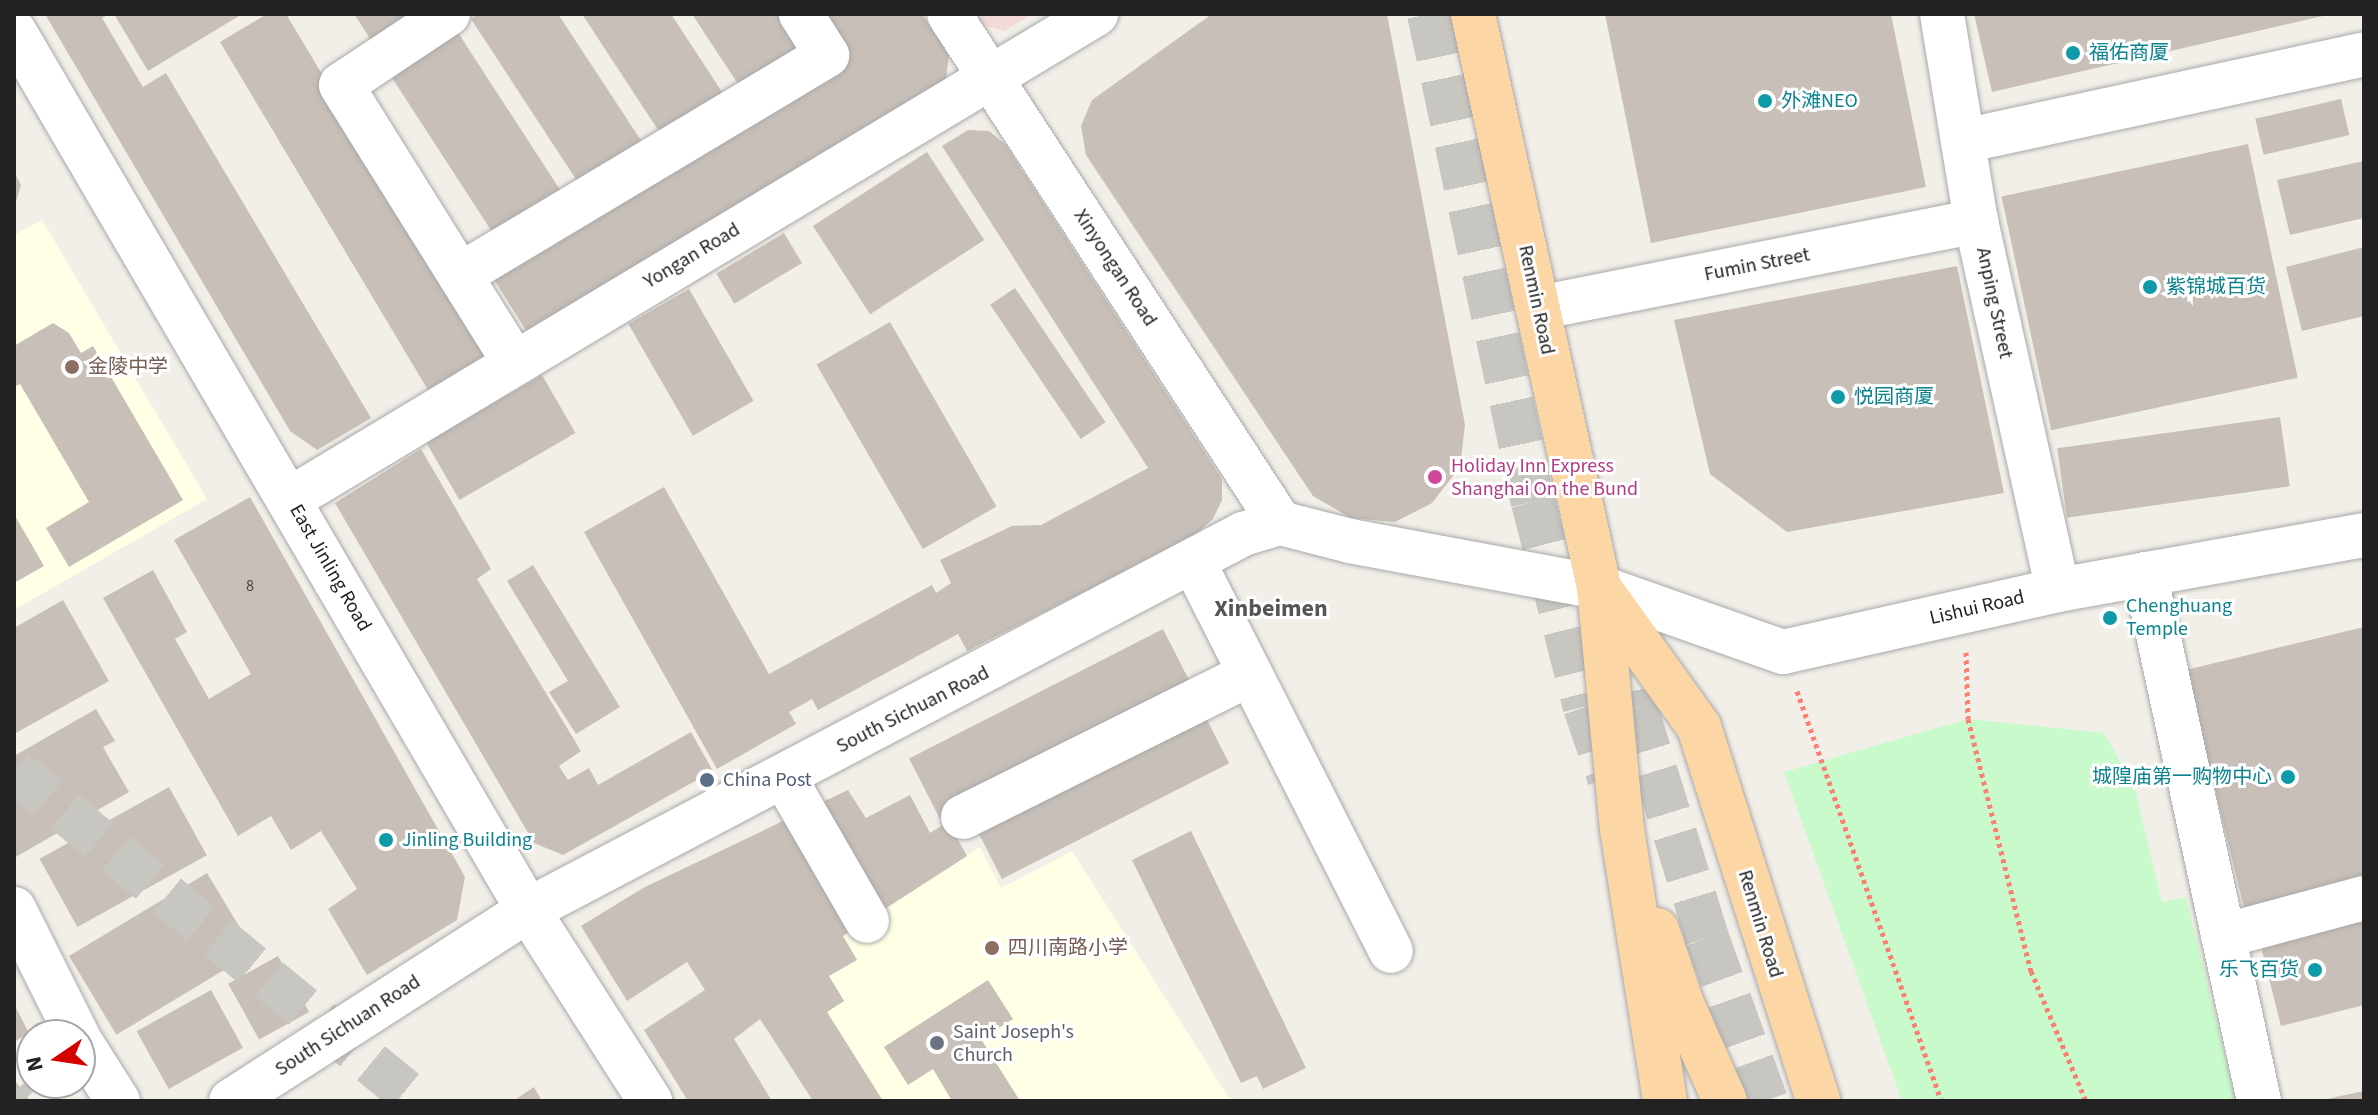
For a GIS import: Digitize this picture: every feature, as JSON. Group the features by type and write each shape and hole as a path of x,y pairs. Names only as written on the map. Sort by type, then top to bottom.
{"main road":[{"name":"Renmin Road","path":"1473,14 1599,587 1622,829 1665,1101"},
{"name":"Renmin Road","path":"1599,587 1699,727 1818,1101"},
{"name":"Renmin Road","path":"1622,829 1682,1004 1725,1101"}],"street":[{"path":"448,14 341,85 514,362"},
{"path":"460,275 827,55 801,14"},
{"name":"Xinyongan Road","path":"949,14 1280,523"},
{"name":"Yongan Road","path":"290,499 1096,14"},
{"name":"Anping Street","path":"1942,14 1976,221 2058,590"},
{"name":"East Jinling Road","path":"14,31 528,910 650,1101"},
{"path":"1963,141 2364,54"},
{"name":"Fumin Street","path":"1538,308 1976,221"},
{"path":"1280,523 1350,541 1599,587 1783,652"},
{"name":"South Sichuan Road","path":"231,1101 528,910 1194,563 1243,534 1280,523"},
{"name":"Lishui Road","path":"1783,652 2058,590 2364,535"},
{"path":"1194,563 1391,951"},
{"path":"2145,574 2259,1101"},
{"path":"963,817 1250,674"},
{"path":"784,777 867,921"},
{"path":"2223,936 2364,898"},
{"path":"14,909 69,1019"},
{"path":"96,1066 118,1101"}],"path":[{"path":"1965,611 1972,734 2031,971 2086,1101"},
{"path":"1783,652 1930,1083 1941,1101"}],"shaded area":[{"path":"962,14 1033,14 1004,31 966,20"},
{"name":"金陵中学","path":"42,220 207,499 14,610 14,235"},
{"name":"四川南路小学","path":"848,790 914,889 980,847 1001,888 1072,851 1231,1101 883,1101 827,1012 844,1001 829,976 857,960 777,827"}],"green space":[{"path":"1968,719 2104,733 2134,786 2162,902 2186,897 2236,1101 1902,1101 1784,772"}],"building":[{"path":"45,14 109,14 102,18 143,87 166,73 371,418 317,450 290,431"},
{"path":"114,14 238,14 239,16 148,71"},
{"path":"267,14 286,14 489,353 428,390 220,42"},
{"path":"354,14 418,14 373,43"},
{"path":"478,14 558,14 646,148 583,190 471,19"},
{"path":"582,14 671,14 726,98 664,139"},
{"path":"692,14 784,14 804,44 740,87"},
{"path":"818,14 922,14 949,55 945,87 527,332 488,270 845,55"},
{"path":"1212,14 1387,14 1465,425 1460,467 1432,503 1395,522 1351,518 1313,496 1086,155 1081,126 1092,100"},
{"name":"外滩NEO","path":"1605,14 1891,14 1926,187 1651,243"},
{"name":"福佑商厦","path":"1974,14 2327,14 2327,15 1992,92"},
{"path":"455,28 562,193 495,237 388,72"},
{"path":"2341,99 2349,135 2264,155 2255,119"},
{"path":"968,130 989,131 1005,144 1222,479 1222,500 1213,519 1193,537 967,651 958,634 818,710 812,699 789,712 796,724 717,769 584,532 664,487 769,674 932,585 936,593 951,583 940,560 1012,526 1041,525 1148,468 942,146"},
{"name":"紫锦城百货","path":"2248,144 2298,378 2051,430 2002,196"},
{"path":"927,152 984,240 870,314 813,226"},
{"path":"2364,161 2364,218 2290,235 2277,180"},
{"path":"14,172 21,185 15,205 14,205"},
{"path":"784,233 802,263 734,304 716,274"},
{"path":"2364,247 2364,316 2302,331 2286,267"},
{"name":"悦园商厦","path":"1957,266 2004,493 1787,532 1710,474 1674,320"},
{"path":"1015,288 1106,422 1081,439 990,305"},
{"path":"689,289 754,401 693,436 628,324"},
{"path":"890,322 996,506 923,549 816,364"},
{"path":"53,323 69,333 81,353 93,346 183,500 69,567 46,528 89,502 20,384 14,387 14,346"},
{"path":"542,375 576,433 459,500 426,442"},
{"path":"2280,417 2290,486 2067,518 2057,448"},
{"path":"421,449 491,569 477,579 581,751 559,766 568,780 589,768 598,785 691,732 713,771 563,855 534,843 335,503"},
{"path":"250,497 465,877 457,920 367,975 328,909 357,889 321,831 291,850 271,816 238,836 103,598 153,570 187,632 175,639 209,699 251,674 174,540"},
{"path":"14,514 44,566 14,583"},
{"path":"533,565 620,707 576,734 549,692 568,681 507,581"},
{"path":"63,600 109,681 14,734 14,628"},
{"name":"城隍庙第一购物中心","path":"2364,627 2364,883 2245,912 2186,670"},
{"path":"1163,629 1193,689 939,818 909,758"},
{"path":"1201,708 1229,763 1002,879 974,824"},
{"path":"96,709 115,741 103,747 129,792 14,858 14,756"},
{"path":"169,787 207,855 77,927 40,859"},
{"path":"848,790 866,818 910,795 930,833 948,822 967,856 843,936 857,960 829,976 844,1001 827,1012 883,1101 813,1101 760,1019 734,1039 772,1101 688,1101 644,1030 705,990 687,962 627,1001 581,926 643,888"},
{"path":"1191,831 1306,1068 1263,1089 1257,1076 1241,1083 1132,860"},
{"path":"207,873 254,952 116,1035 69,956"},
{"name":"乐飞百货","path":"2364,908 2364,1005 2281,1026 2258,935"},
{"path":"278,956 309,1012 259,1040 228,984"},
{"name":"Saint Joseph's Church","path":"988,980 1013,1019 981,1039 1020,1101 952,1101 933,1069 908,1085 884,1047"},
{"path":"211,990 243,1048 169,1089 137,1031"},
{"path":"14,1004 22,1019 16,1019 14,1042"},
{"path":"14,1079 16,1099 30,1101 14,1101"},
{"path":"534,1087 542,1101 513,1101"},
{"path":"2364,1091 2364,1101 2322,1101 2322,1100"}],"tunnel":[{"path":"1429,14 1533,502 1585,707 1609,778"},
{"path":"1617,627 1636,708 1707,938 1766,1101"},
{"path":"14,770 417,1101"},
{"path":"14,1091 22,1101"}],"place":[{"name":"福佑商厦","path":"2073,53"},
{"name":"外滩NEO","path":"1765,101"},
{"name":"紫锦城百货","path":"2150,287"},
{"name":"金陵中学","path":"72,367"},
{"name":"悦园商厦","path":"1838,397"},
{"name":"Holiday Inn Express Shanghai On the Bund","path":"1435,477"},
{"name":"Chenghuang Temple","path":"2110,618"},
{"name":"城隍庙第一购物中心","path":"2288,777"},
{"name":"China Post","path":"707,780"},
{"name":"Jinling Building","path":"386,840"},
{"name":"四川南路小学","path":"992,948"},
{"name":"乐飞百货","path":"2315,970"},
{"name":"Saint Joseph's Church","path":"937,1043"}],"district":[{"name":"Xinbeimen","path":"1271,609"}]}
